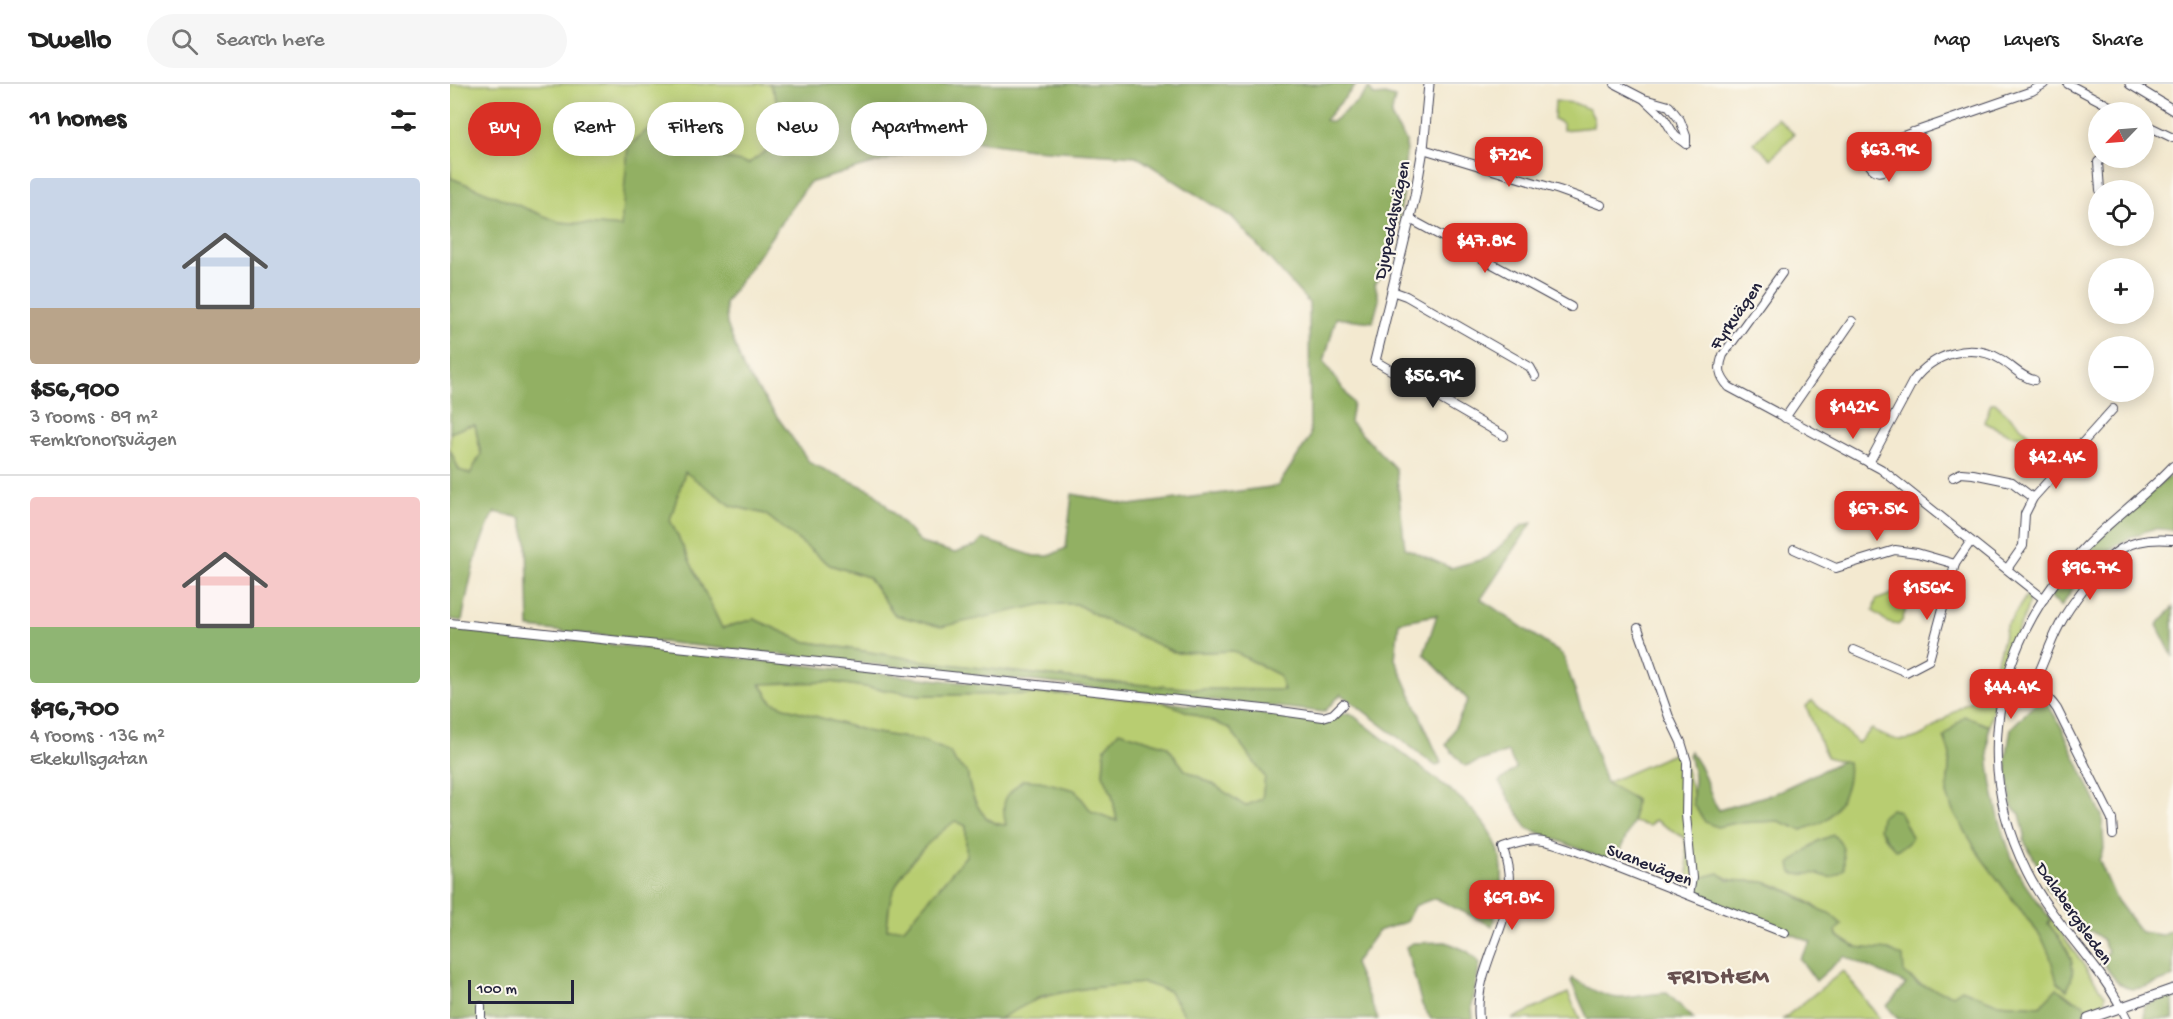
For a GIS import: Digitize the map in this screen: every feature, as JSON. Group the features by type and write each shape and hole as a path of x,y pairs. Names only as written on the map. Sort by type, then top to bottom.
{"street":[{"name":"Djupedalsvägen","path":"1375,361 1410,219 1423,149 1429,84"},
{"path":"1615,84 1644,99 1673,109 1686,136 1686,144 1675,136 1664,118 1644,99"},
{"path":"1913,132 1888,169 1883,172 1876,171 1870,166 1866,159 1867,151 1874,146 1913,132 2032,91 2044,84"},
{"path":"2068,84 2102,102"},
{"path":"2130,84 2173,110"},
{"path":"1664,118 1669,116 1673,109"},
{"path":"2154,129 2173,138"},
{"path":"1423,149 1601,205"},
{"path":"1410,219 1570,307"},
{"name":"Fyrkvägen","path":"1782,273 1723,355 1719,370 1724,382 1729,387 1869,463 1897,481 1920,502 2044,598"},
{"path":"1392,291 1406,296 1530,368 1535,376"},
{"path":"1785,418 1852,321"},
{"path":"1869,463 1913,381 1920,371 1937,358 1958,352 1985,353 2002,360 2025,378 2034,380"},
{"path":"1375,361 1504,436"},
{"path":"2007,569 2023,546 2025,514 2032,498 2112,409"},
{"name":"Dalabergsleden","path":"2127,1019 2111,991 2027,873 2010,830 2002,801 1996,748 2000,710 2008,674 2024,631 2044,598 2086,546 2173,466"},
{"path":"1953,477 1973,474 2012,482 2032,498"},
{"path":"2033,685 2064,617 2105,561 2122,548 2142,540 2172,540"},
{"path":"1854,650 1906,672 1929,660 1955,564 1971,541"},
{"path":"1794,549 1836,568 1895,550 1917,553 1955,564"},
{"path":"450,623 1323,717 1333,714 1343,704"},
{"path":"1638,628 1687,762 1686,815 1692,878 1689,895"},
{"path":"2008,674 2033,685 2051,701 2062,718 2112,819 2113,834"},
{"name":"Svanevägen","path":"1479,1019 1480,985 1504,915 1509,888 1503,848 1529,839 1539,839 1570,849 1785,933"},
{"path":"2088,1019 2173,989"},
{"path":"481,1006 481,1019"}],"green space":[{"path":"450,84 770,84 777,102 756,102 756,156 759,156 748,164 715,156 744,156 744,102 647,102 647,131 635,141 635,102 553,102 553,156 627,156 622,227 559,222 451,178"},
{"path":"770,84 1357,84 1325,120 1332,122 1359,100 1369,88 1374,96 1385,95 1395,98 1391,117 1406,142 1404,191 1389,266 1375,284 1379,300 1373,322 1336,318 1324,362 1353,403 1350,422 1396,469 1405,548 1451,568 1487,558 1523,525 1532,523 1481,599 1563,655 1606,783 1635,800 1633,822 1614,863 1527,828 1499,782 1516,768 1508,752 1465,766 1446,745 1468,700 1424,654 1437,615 1399,622 1395,659 1441,763 1436,766 1341,694 1324,712 529,628 527,543 521,518 495,512 478,551 462,621 450,619 450,449 459,470 470,474 481,454 475,425 450,433 450,171 451,178 559,222 621,227 627,156 635,156 635,141 647,130 647,156 715,156 748,164 759,156 839,156 839,102 777,102","holes":["851,102 987,102 987,143 1031,149 1136,156 1233,218 1309,303 1310,437 1278,486 1130,505 1072,494 1066,548 1049,556 1034,556 983,539 975,546 955,553 921,543 873,491 810,463 744,370 727,324 725,303 809,183 899,156 851,156","685,472 732,506 765,514 830,565 868,577 895,615 941,627 1044,604 1076,604 1176,653 1233,651 1279,675 1284,690 1196,689 1094,681 930,662 803,641 754,619 722,628 670,520"]},
{"path":"1555,101 1574,103 1589,109 1594,119 1593,127 1563,130 1563,124 1554,119"},
{"path":"1777,118 1794,134 1771,159 1754,143"},
{"path":"1991,403 1995,403 2029,434 2028,436 2011,435 1984,422"},
{"path":"475,425 481,454 470,474 459,470 450,449 450,433"},
{"path":"685,471 732,506 765,514 830,565 868,577 895,615 1044,604 1076,604 1176,653 1233,651 1279,675 1284,690 1197,689 1094,681 930,662 803,641 754,619 722,628 670,520"},
{"path":"2173,473 2173,530 2150,530 2113,547 2084,574 2061,607 2050,596 2089,547"},
{"path":"1897,592 1910,596 1902,621 1898,625 1889,623 1873,611 1876,600"},
{"path":"2027,595 2029,597 2027,609 2005,662 1989,726 1964,717 1944,737 1950,754 1947,794 2011,897 2042,938 2067,990 2073,971 2072,962 2065,947 2048,923 2051,919 2105,995 2104,1007 2082,1018 2086,1009 2065,993 2049,998 2040,1006 1996,1003 1962,989 1953,995 1930,989 1871,951 1847,942 1837,935 1828,917 1818,909 1795,894 1772,884 1729,879 1719,873 1689,881 1685,838 1655,820 1649,826 1633,822 1635,799 1606,783 1680,751 1693,793 1693,804 1717,827 1736,823 1778,821 1802,830 1825,818 1837,805 1844,788 1848,763 1826,757 1806,706 1812,701 1858,743 1872,729 1898,740 1918,737 1976,698 1986,679 1990,677 2006,627"},
{"path":"2173,607 2173,657 2157,625"},
{"path":"450,627 1070,694 920,695 831,682 760,684 772,702 790,709 870,732 924,741 950,752 956,763 967,772 974,798 983,814 997,824 1006,825 1004,804 1008,795 1023,780 1040,781 1075,790 1091,811 1117,821 1112,794 1103,774 1105,747 1119,731 1167,746 1185,770 1213,784 1245,806 1262,799 1265,777 1229,728 1163,702 1318,720 1350,713 1463,801 1492,835 1501,859 1501,888 1492,926 1435,898 1414,906 1406,922 1378,931 1354,964 1378,1019 1187,1019 1169,991 1144,983 1089,988 1042,996 999,1019 450,1019","holes":["955,821 966,826 966,856 904,928 887,929 891,896 912,861"]},
{"path":"831,682 920,695 1070,694 1163,702 1229,728 1265,777 1262,799 1245,806 1213,784 1185,770 1167,746 1119,731 1105,747 1103,773 1112,794 1117,821 1091,811 1075,790 1006,825 997,823 983,814 974,798 967,772 956,763 950,752 924,741 870,732 790,709 772,702 760,683"},
{"path":"2041,698 2047,703 2062,728 2102,816 2104,849 2099,860 2116,899 2141,932 2161,935 2173,929 2173,977 2149,986 2132,989 2118,982 2102,961 2108,951 2102,939 2091,931 2080,934 2046,887 2047,875 2037,864 2024,841 2025,835 2020,814 2012,807 2006,760 2011,728"},
{"path":"1964,716 1989,726 1991,780 1999,819 2020,876 2051,919 2048,923 2069,954 2073,971 2067,990 2057,982 2042,938 1980,856 1952,809 1947,794 1950,754 1944,737"},
{"path":"1690,751 1702,770 1719,810 1775,793 1842,761 1848,762 1848,778 1844,794 1835,810 1824,821 1816,825 1802,830 1778,821 1736,823 1717,827 1705,822 1693,804 1694,776"},
{"path":"1891,809 1899,811 1912,837 1907,844 1896,850 1879,829 1881,817"},
{"path":"955,820 966,826 966,856 904,929 887,929 891,896 900,875 927,844"},
{"path":"1833,835 1842,845 1844,869 1830,878 1814,874 1792,873 1790,864 1818,841"},
{"path":"1719,873 1727,880 1764,882 1790,892 1831,914 1842,925 1836,930 1837,936 1855,947 1889,950 1903,957 1904,973 1918,984 1953,995 1962,989 1996,1003 2040,1006 2057,988 2071,999 2083,1003 2086,1009 2082,1018 2077,1019 1898,1019 1887,1006 1906,984 1844,956 1816,981 1800,959 1811,942 1701,896 1695,888 1695,879"},
{"path":"1446,942 1467,951 1480,963 1472,1006 1473,1019 1431,1019 1422,1005 1406,947 1412,943"},
{"path":"1843,971 1880,1019 1783,1019"},
{"path":"1573,978 1594,991 1618,998 1667,993 1694,1019 1588,1019 1571,981"},
{"path":"1144,983 1169,991 1187,1019 999,1019 1033,1001 1051,995 1087,988"},
{"path":"1568,993 1580,1019 1512,1019"},
{"path":"2173,995 2173,1019 2145,1019 2144,1006"}],"district":[{"name":"FRIDHEM","path":"1719,975"}]}
